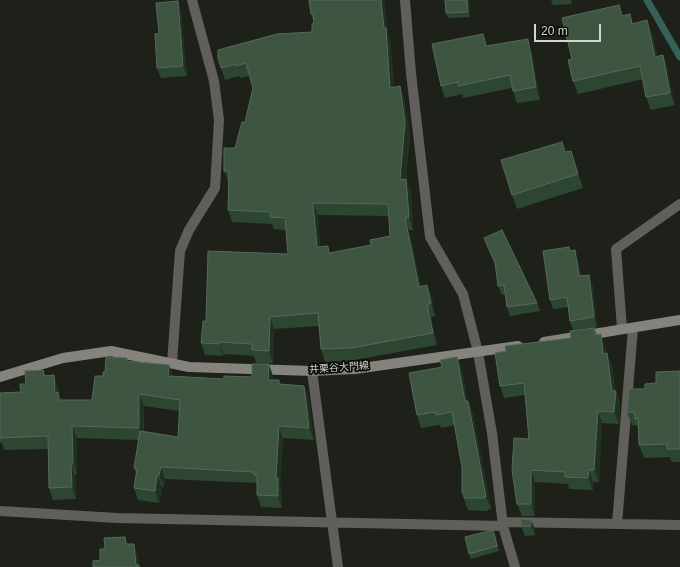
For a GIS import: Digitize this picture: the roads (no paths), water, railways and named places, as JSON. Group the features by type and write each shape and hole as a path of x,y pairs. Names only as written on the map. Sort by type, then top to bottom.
{"main road":[{"name":"井栗谷大門線","path":"0,377 62,358 111,352 188,367 312,371 356,369 478,352 680,320"}],"street":[{"path":"172,363 180,251 189,230 215,188 219,120 214,81 192,0"},
{"path":"405,0 411,73 430,237 463,294 478,352 492,434 501,512 515,567"},
{"path":"622,329 616,249 680,204"},
{"path":"617,524 633,328"},
{"path":"312,371 338,567"},
{"path":"0,511 117,518 331,523 680,525"}],"waterway":[{"path":"647,0 680,57"}]}
